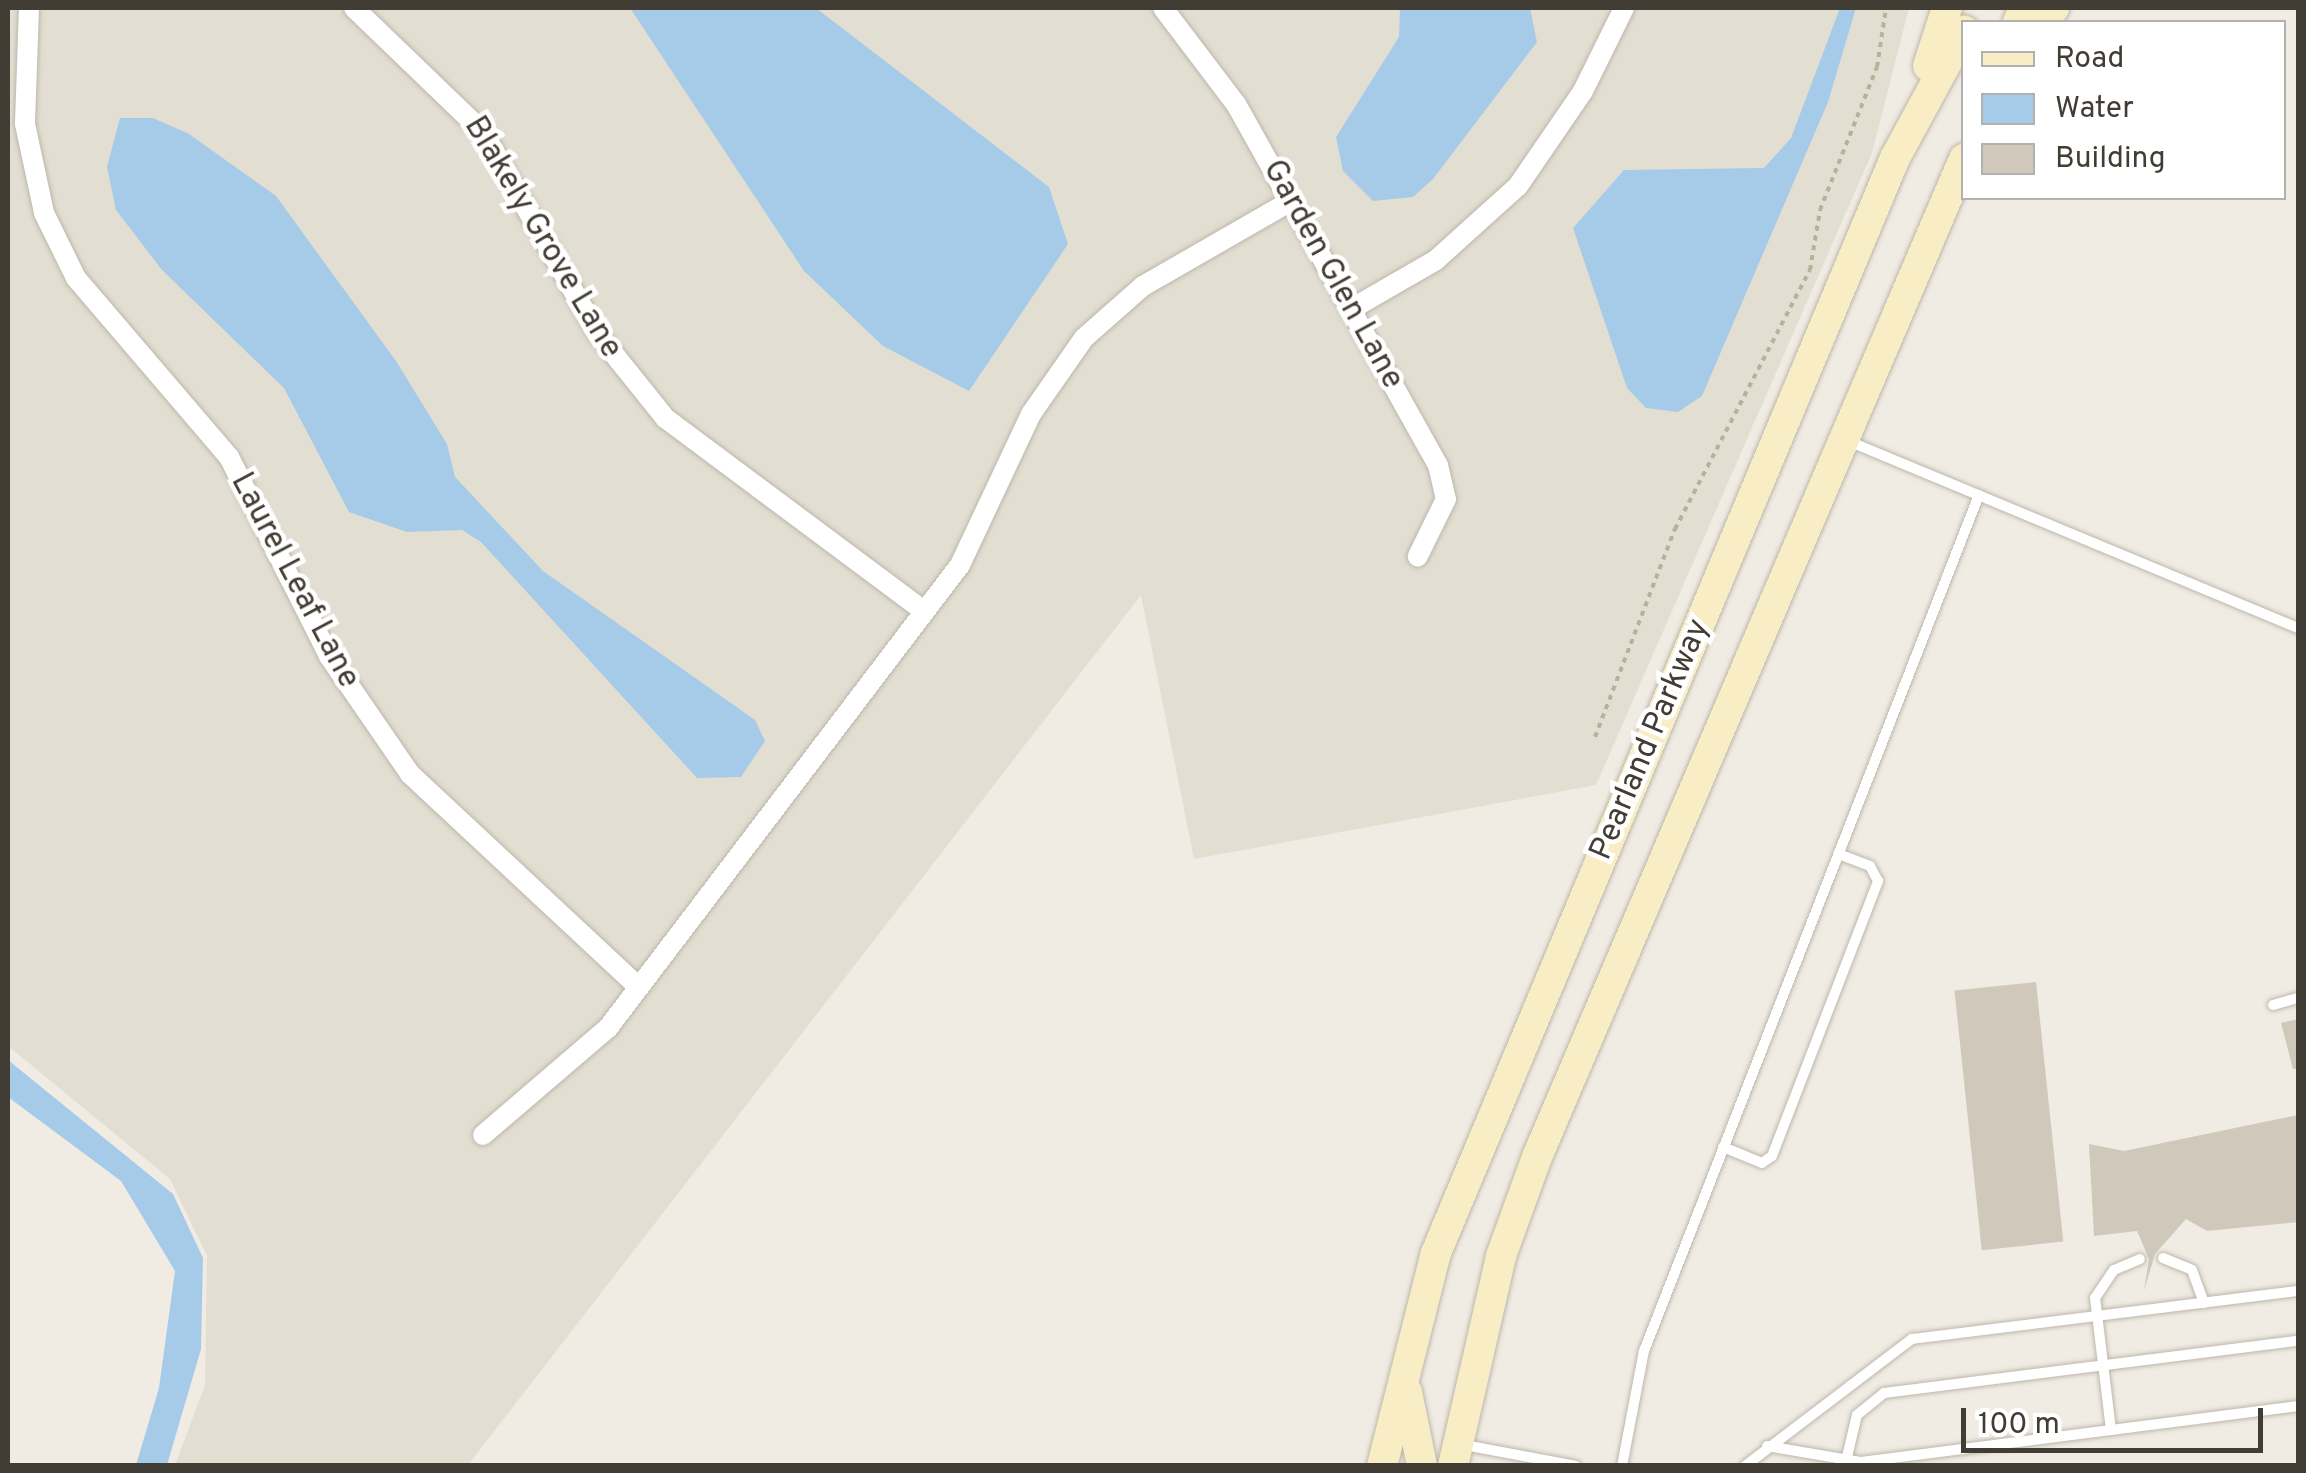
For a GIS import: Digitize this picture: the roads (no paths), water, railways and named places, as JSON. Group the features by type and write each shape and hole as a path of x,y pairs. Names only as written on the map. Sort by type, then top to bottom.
{"main road":[{"path":"1895,158 1948,8"},
{"name":"Pearland Parkway","path":"1382,1466 1408,1344 1436,1253 1895,158 1961,37"},
{"name":"Pearland Parkway","path":"1455,1454 1502,1256 1537,1158 1961,166"},
{"path":"1408,1344 1408,1420 1422,1466"}],"street":[{"name":"Laurel Leaf Lane","path":"28,8 24,124 44,213 76,278 228,457 328,656 410,774 637,986"},
{"name":"Blakely Grove Lane","path":"354,8 483,132 597,333 666,418 924,611"},
{"name":"Garden Glen Lane","path":"1163,8 1226,90 1353,308 1443,481 1442,518 1418,556"},
{"path":"1353,308 1436,260 1518,186 1584,91 1624,8"},
{"path":"483,1135 581,1058 924,611 980,532 1031,414 1084,338 1143,286 1290,201"}],"lane":[{"path":"1845,440 2298,628"},
{"path":"1622,1466 1644,1351 1979,496"},
{"path":"1723,1147 1762,1163 1772,1156 1878,881 1870,866 1838,854"},
{"path":"2274,1005 2298,998"},
{"path":"2163,1258 2192,1270 2204,1302"},
{"path":"2111,1430 2097,1316 2100,1284 2140,1259"},
{"path":"1745,1466 1912,1339 2298,1291"},
{"path":"1846,1461 1857,1415 1884,1392 2298,1341"},
{"path":"1767,1446 1846,1461 2298,1406"},
{"path":"1455,1454 1576,1466"}],"water":[{"path":"630,8 816,8 1049,187 1068,244 969,391 883,346 804,271"},
{"path":"1400,8 1530,8 1537,42 1433,179 1413,197 1373,201 1343,171 1336,137 1399,37"},
{"path":"1840,8 1856,8 1828,102 1702,396 1678,412 1646,408 1627,388 1573,228 1624,170 1764,168 1791,138"},
{"path":"120,118 153,118 189,134 276,196 396,361 447,444 455,477 543,571 755,720 765,741 741,777 697,778 481,542 462,530 407,532 349,512 284,388 162,270 116,210 107,167"},
{"path":"8,1060 173,1194 203,1258 201,1349 167,1465 136,1465 159,1388 175,1271 121,1181 8,1097"}]}
